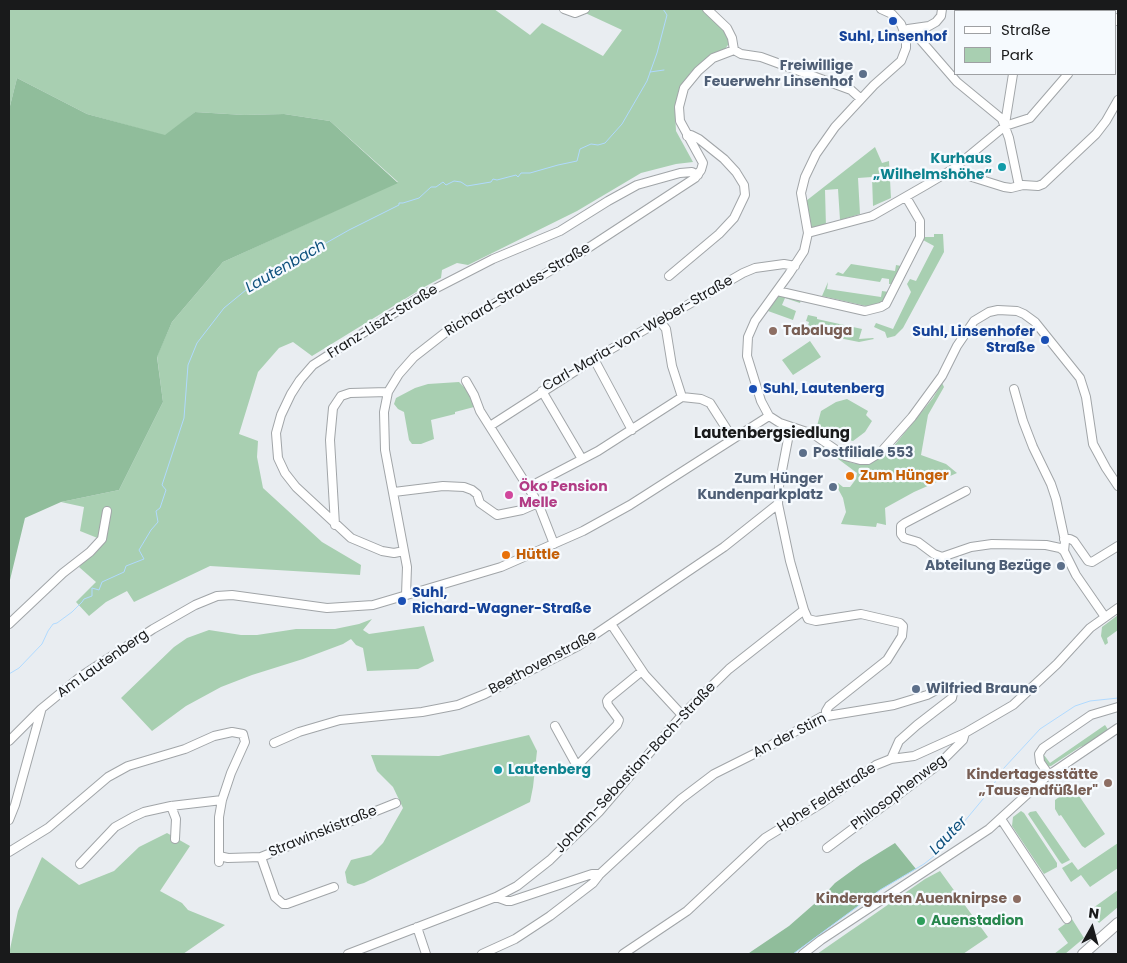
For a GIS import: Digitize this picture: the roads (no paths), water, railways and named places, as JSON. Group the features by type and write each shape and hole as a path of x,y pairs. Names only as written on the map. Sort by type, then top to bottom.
{"main road":[{"path":"1083,954 1118,923"}],"street":[{"path":"564,9 575,13 585,9"},
{"path":"707,9 727,28 732,38 734,50"},
{"path":"881,9 898,18 957,82 1002,119 1010,138 1019,186"},
{"path":"908,29 929,26 936,22 941,16 942,9"},
{"path":"908,29 906,48 900,61 874,84 824,142 805,177 801,193 808,234 804,251 755,321 748,337 746,356 756,388 770,416 812,434 845,456 868,460 881,452 917,411 942,376 957,346 974,322 989,312 998,310 1017,311 1035,322 1080,378 1087,402 1093,444 1118,486"},
{"path":"734,50 741,54 762,57 851,90 861,99"},
{"path":"698,175 702,163 680,121 680,107 684,88 698,71 713,58 734,50"},
{"path":"1005,126 1013,75"},
{"path":"808,234 872,216 953,169 1005,126 1030,118 1067,75"},
{"path":"953,169 956,172 1004,187 1038,186 1096,134 1118,100"},
{"path":"669,276 719,234 734,218 745,195 744,185 724,159 699,139 691,135 688,136"},
{"name":"Franz-Liszt-Straße","path":"404,551 394,553 382,551 351,538 296,487 285,473 278,458 276,433 280,415 290,394 313,366 421,296 493,259 560,231 637,185 680,173 692,172 698,175"},
{"name":"Richard-Strauss-Straße","path":"406,594 408,567 385,450 384,412 388,392 398,374 414,357 446,332 582,252 698,175"},
{"path":"777,291 865,311 881,308 886,304 920,237 920,222 906,197"},
{"name":"Carl-Maria-von-Weber-Straße","path":"490,426 542,391 659,320 755,268 784,264 794,266"},
{"path":"659,320 666,329 672,366 682,397"},
{"path":"594,359 632,430"},
{"path":"466,380 480,411 538,503 554,544"},
{"path":"1014,388 1020,413 1029,437 1054,492 1064,539 1064,551 1076,575 1105,617"},
{"path":"542,391 582,459"},
{"path":"335,525 330,440 333,408 341,396 350,393 388,392"},
{"path":"529,487 632,430 682,397 701,399 710,403 733,439"},
{"name":"Am Lautenberg","path":"9,741 41,709 80,677 153,629 195,605 217,596 232,595 327,608 373,605 501,567 583,531 630,505 770,416"},
{"path":"792,427 789,434 778,504 790,561 808,619 812,621 836,619 861,614 900,623 903,626 902,636 896,649 887,660 829,706 826,715"},
{"path":"394,492 443,486 464,487 477,494 480,503 498,515 522,510 538,503"},
{"path":"966,491 905,523 901,526 901,534 904,538 918,542 934,554 942,557 972,546 992,544 1046,545 1055,546 1064,551"},
{"name":"Beethovenstraße","path":"274,743 298,732 340,720 422,712 458,705 485,694 578,646 724,546 778,504"},
{"path":"9,624 62,573 90,552 102,540 107,511"},
{"path":"1064,539 1070,538 1074,541 1088,561 1092,562 1118,546"},
{"name":"Hohe Feldstraße","path":"623,954 687,911 765,838 822,803 876,765 891,759 914,756 965,733 1013,704 1057,664 1090,628 1118,608"},
{"name":"Johann-Sebastian-Bach-Straße","path":"348,954 496,897 518,886 550,860 599,812 682,715 729,669 804,610"},
{"path":"611,624 642,671 682,715"},
{"path":"555,726 577,766 617,725 619,720 608,705 607,701 609,698 642,671"},
{"name":"An der Stirn","path":"482,954 515,939 550,916 593,883 600,874 681,799 714,774 826,715 894,705 916,700 942,688 950,689 953,693 952,698 899,741 891,759"},
{"path":"1049,775 1040,762 1039,754 1043,748 1091,715 1118,707"},
{"path":"9,820 15,805 41,709"},
{"path":"803,954 821,940 1001,820 1049,775 1118,728"},
{"path":"9,852 48,828 108,777 128,766 185,749 214,736 232,732 243,734 245,742 231,773 222,800 171,806 144,812 115,827 80,864"},
{"name":"Philosophenweg","path":"827,848 938,764 964,740 965,733"},
{"name":"Strawinskistraße","path":"222,800 219,816 219,859 261,857 396,803"},
{"path":"171,806 176,819 175,839"},
{"path":"1001,820 1067,919"},
{"path":"261,857 275,897 283,904 334,887"},
{"path":"496,897 511,901 592,874 600,874"},
{"path":"417,927 426,954"}],"waterway":[{"name":"Lautenbach","path":"9,674 19,668 42,644 53,624 72,612 84,599 92,596 92,588 99,590 102,582 124,572 126,566 144,559 139,550 158,522 156,511 160,508 166,490 162,485 184,418 188,365 197,343 224,308 252,285 349,230 399,205 399,203 419,198 431,187 436,187 443,182 446,185 454,181 461,182 467,186 491,182 493,179 497,180 516,175 518,177 521,173 530,173 577,161 580,149 591,144 605,143 622,124 647,81 667,15 663,9"},
{"path":"650,72 664,70"},
{"name":"Lauter","path":"793,954 880,890 924,864 939,852 988,793 1004,768 1040,729 1075,706 1090,701 1118,698"}],"place":[{"name":"Suhl, Linsenhof","path":"893,21"},
{"name":"Freiwillige Feuerwehr Linsenhof","path":"863,74"},
{"name":"Kurhaus „Wilhelmshöhe“","path":"1002,167"},
{"name":"Tabaluga","path":"773,331"},
{"name":"Suhl, Linsenhofer Straße","path":"1045,340"},
{"name":"Suhl, Lautenberg","path":"753,389"},
{"name":"Postfiliale 553","path":"803,453"},
{"name":"Zum Hünger","path":"850,476"},
{"name":"Zum Hünger Kundenparkplatz","path":"833,487"},
{"name":"Öko Pension Melle","path":"509,495"},
{"name":"Hüttle","path":"506,555"},
{"name":"Abteilung Bezüge","path":"1061,566"},
{"name":"Suhl, Richard-Wagner-Straße","path":"402,601"},
{"name":"Wilfried Braune","path":"916,689"},
{"name":"Lautenberg","path":"498,770"},
{"name":"Kindertagesstätte „Tausendfüßler\"","path":"1108,783"},
{"name":"Kindergarten Auenknirpse","path":"1017,899"},
{"name":"Auenstadion","path":"921,921"}],"district":[{"name":"Lautenbergsiedlung","path":"772,434"}]}
